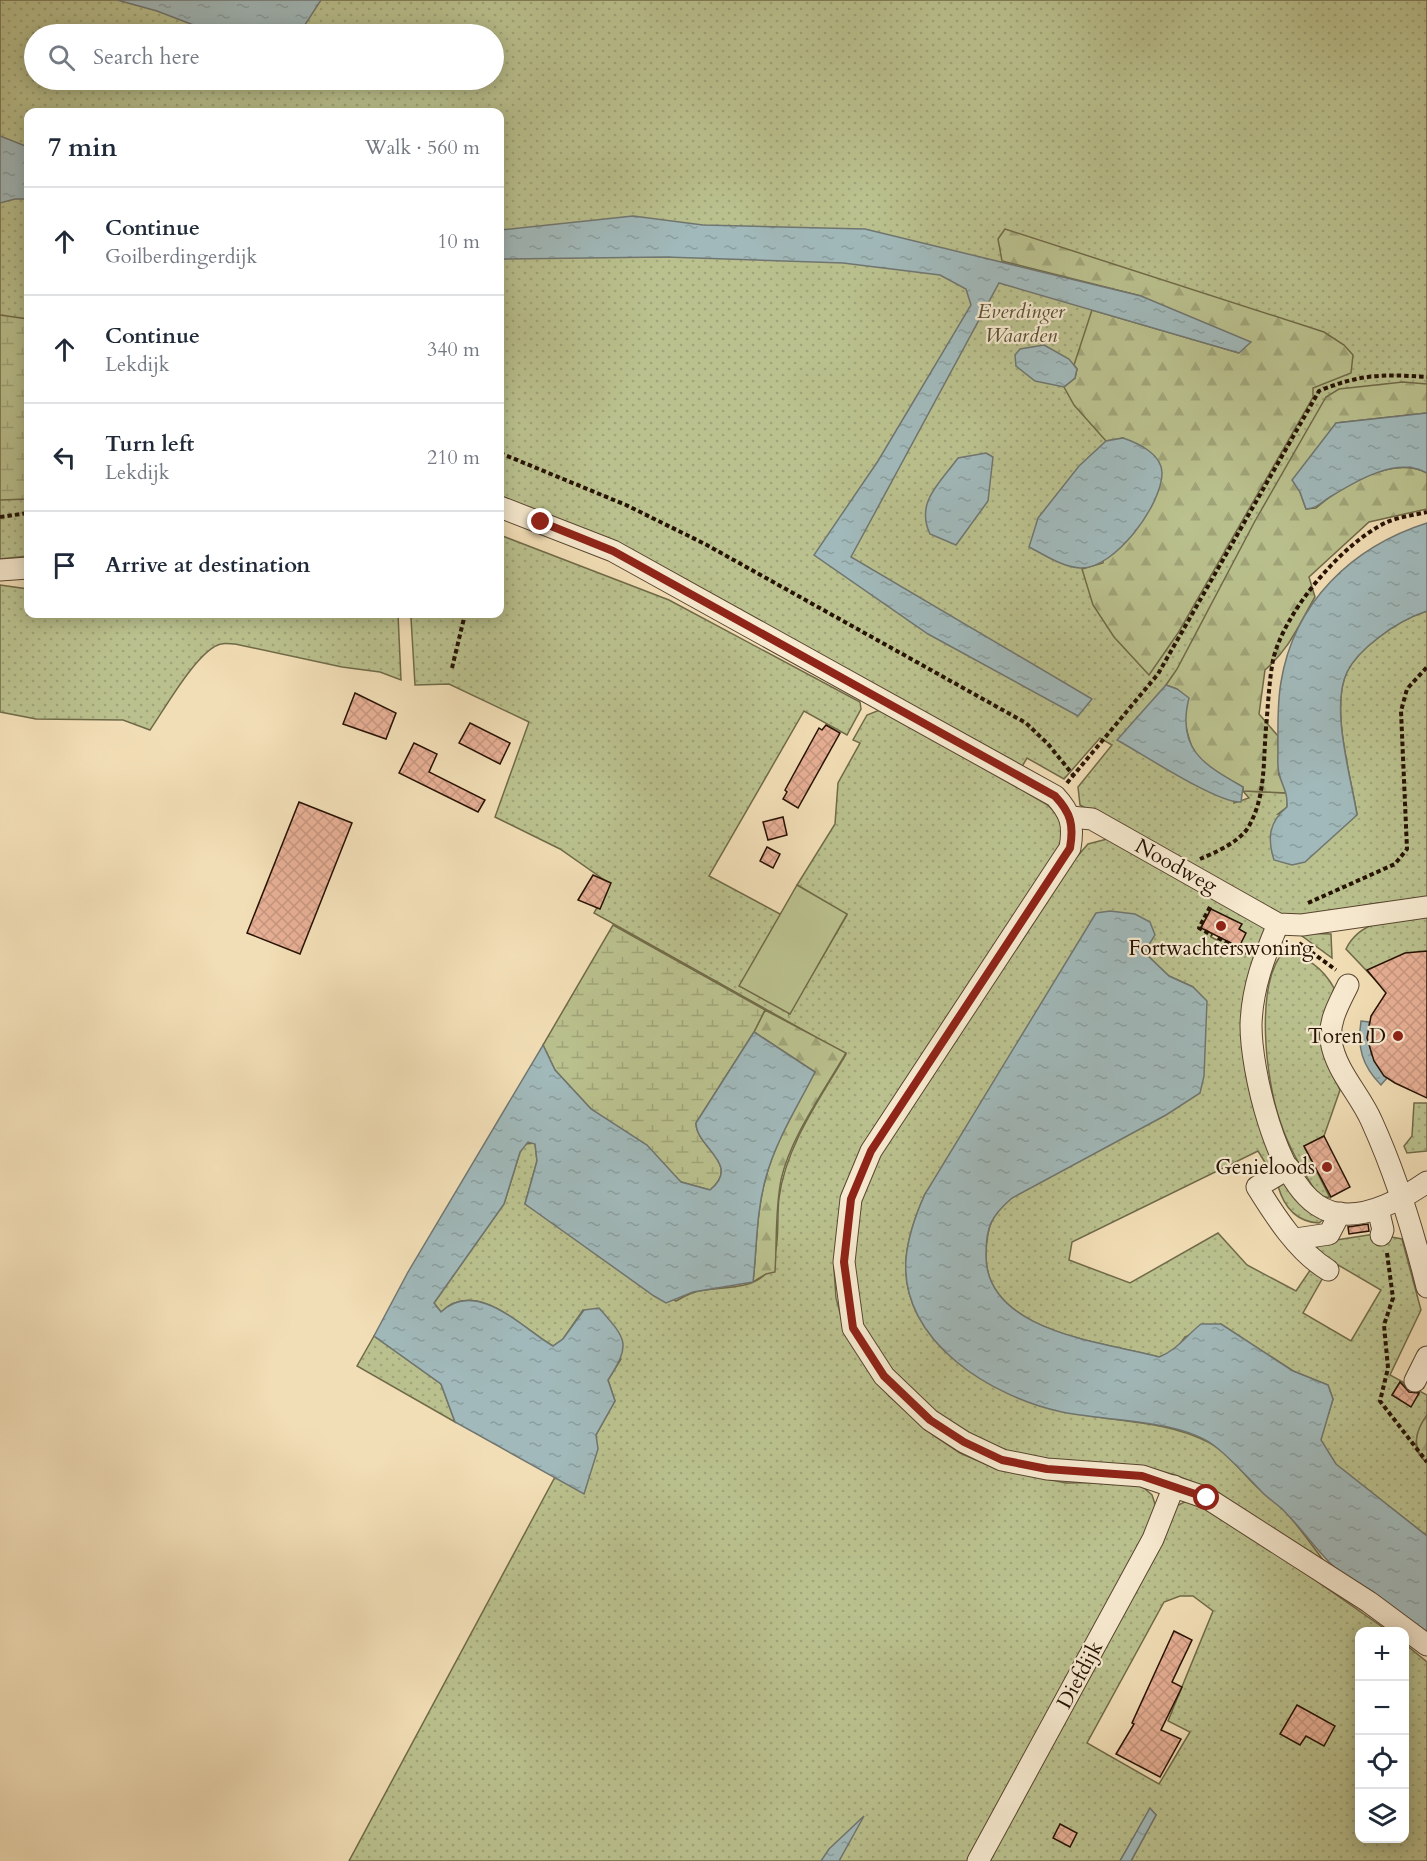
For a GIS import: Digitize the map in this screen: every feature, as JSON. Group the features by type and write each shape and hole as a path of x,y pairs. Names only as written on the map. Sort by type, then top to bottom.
{"street":[{"path":"504,509 613,551 1055,796 1071,817 1073,830 1070,848 871,1151 851,1199 844,1262 853,1328 884,1376 930,1420 964,1442 1013,1462 1047,1469 1142,1476 1207,1498 1369,1602 1427,1645"},
{"path":"0,570 24,568"},
{"name":"Noodweg","path":"1071,817 1092,819 1278,924"},
{"path":"1427,908 1302,925 1278,924 1256,984 1251,1025 1261,1097 1270,1126 1301,1189 1317,1206 1340,1213 1378,1209 1403,1198 1427,1182"},
{"path":"1348,984 1332,1023 1331,1041 1342,1072 1371,1119 1403,1198 1427,1287"},
{"path":"1289,1168 1257,1187 1275,1216 1313,1261 1328,1270"},
{"path":"1378,1209 1383,1230 1381,1235"},
{"path":"1296,1239 1329,1234 1340,1213"},
{"path":"1415,1381 1427,1357"},
{"name":"Diefdijk","path":"978,1861 1153,1539 1174,1486"}],"path":[{"path":"1055,796 1158,674 1319,391 1336,384 1384,374 1427,377"},
{"path":"504,455 626,505 705,543 1026,723 1048,744 1074,776"},
{"path":"1223,849 1248,829 1260,802 1274,659 1300,605 1316,580 1332,564 1377,528 1389,521 1427,512"},
{"path":"0,517 24,514"},
{"path":"452,668 464,618"},
{"path":"1306,904 1395,864 1407,849 1401,711 1407,689 1427,667"},
{"path":"1209,909 1199,928 1212,935"},
{"path":"1278,924 1304,949 1331,964 1348,984"},
{"path":"1218,938 1244,951"},
{"path":"1381,1235 1393,1284 1393,1298 1384,1325 1388,1368 1380,1401 1427,1462"}],"green space":[{"name":"Everdinger Waarden","path":"0,0 1427,0 1427,444 1269,530 1234,803 1249,798 1243,791 1288,793 1287,807 1278,814 1357,814 1341,723 1342,687 1347,672 1369,645 1395,626 1427,611 1427,900 1378,903 1284,919 1080,805 1078,787 1112,745 1100,738 1064,779 1027,758 1020,770 504,503 504,108 24,108 24,556 0,559"},
{"path":"1005,229 1324,332 1344,345 1353,355 1351,373 1313,388 1313,397 1178,633 1149,675 1114,637 1093,605 1082,569 1103,563 1123,438 1106,441 1074,405 1064,387 1075,378 1077,369 1074,365 1092,310 1239,353 1141,296 1002,261 998,239"},
{"path":"0,315 24,318 24,499 0,500"},
{"path":"1403,382 1427,384 1427,413 1336,423 1300,492 1306,509 1316,508 1340,490 1368,475 1384,470 1414,468 1427,473 1427,509 1369,522 1309,577 1315,597 1288,644 1265,670 1259,714 1278,736 1279,775 1288,793 1243,791 1243,787 1212,770 1197,756 1190,742 1177,689 1166,685 1177,669 1255,521 1326,397 1339,389"},
{"path":"504,537 669,600 860,702 861,709 847,735 804,711 709,876 780,914 789,1014 847,915 797,885 835,824 838,783 860,743 853,740 867,715 882,709 1046,804 1056,815 1066,838 871,1133 840,1212 834,1269 836,1298 845,1332 867,1369 889,1396 933,1435 960,1453 997,1469 1066,1483 1131,1482 1152,1495 1156,1507 1153,1521 970,1861 349,1861 555,1477 584,1493 597,1449 596,1435 615,1401 608,1380 621,1359 583,1310 563,1339 553,1346 514,1319 484,1303 469,1300 455,1303 441,1312 434,1303 504,1204 520,1152 525,1144 535,1143 537,1161 525,1204 676,1301 701,1291 742,1286 759,1279 771,1265 776,1247 779,1198 789,1159 805,1123 846,1054 594,913 610,884 560,849 495,817 529,722 449,684 415,685 411,618 504,618"},
{"path":"0,585 24,588 24,618 398,618 401,680 380,672 342,667 235,644 223,644 212,648 192,668 150,730 123,720 36,719 0,712"},
{"path":"1107,839 1259,921 1270,933 1249,991 1278,1165 1269,1169 1258,1151 1072,1242 1069,1260 1130,1283 1218,1233 1247,1265 1296,1291 1313,1266 1325,1274 1303,1313 1351,1341 1381,1290 1333,1262 1318,1257 1317,1243 1375,1234 1402,1239 1421,1310 1390,1375 1427,1395 1427,1414 1416,1444 1420,1456 1427,1463 1427,1536 1336,1465 1320,1440 1333,1399 1328,1385 1293,1371 1221,1324 1185,1337 1175,1351 1159,1357 1050,1329 1025,1317 1004,1300 990,1280 986,1253 989,1228 999,1210 1011,1198 1165,1115 1193,987 1169,976 1146,954 1148,946 925,1194 913,1225 907,1250 908,1289 918,1316 934,1340 956,1361 1007,1393 1035,1404 1080,1415 1173,1429 1215,1446 1285,1511 1327,1565 1203,1486 1175,1475 1143,1466 1022,1457 989,1444 932,1412 885,1366 867,1341 852,1294 856,1205 879,1151 1075,859 1088,844","holes":["1211,909 1219,937 1217,940 1211,937 1213,934 1201,927","1400,1382 1419,1394 1411,1406 1392,1395"]},
{"path":"797,885 847,914 790,1014 739,986"},
{"path":"1427,916 1427,967 1379,984 1346,949 1361,931 1370,926 1392,920"},
{"path":"613,925 765,1010 754,1032 696,1123 698,1132 720,1164 719,1180 710,1190 681,1182 591,1109 555,1070 543,1045"},
{"path":"1298,933 1331,934 1332,958"},
{"path":"1284,951 1300,956 1313,964 1325,974 1334,988 1325,1024 1333,1075 1340,1090 1324,1136 1304,1146 1330,1198 1318,1195 1292,1150 1280,1121 1270,1082 1266,1009 1275,966"},
{"path":"765,1010 846,1053 800,1131 785,1164 778,1203 775,1272 766,1274 753,1282 759,1216 770,1163 781,1136 815,1072 754,1032"},
{"path":"1414,1103 1427,1103 1427,1151 1407,1153 1404,1146 1412,1136"},
{"path":"1285,1180 1326,1217 1319,1223 1311,1222 1292,1212 1278,1186"},
{"path":"374,1336 441,1384 455,1422 357,1366"},
{"path":"1427,1415 1427,1463 1419,1452 1416,1440"},
{"path":"1189,1500 1204,1502 1382,1627 1355,1627 1355,1843 1409,1843 1409,1647 1427,1662 1427,1861 1131,1861 1156,1815 1150,1809 1120,1861 988,1861 1176,1506","holes":["1180,1596 1193,1596 1213,1611 1168,1721 1190,1732 1159,1784 1087,1743 1164,1602"]}],"water":[{"path":"117,0 321,0 305,24 191,24 157,11"},
{"path":"0,136 24,145 24,199 0,203"},
{"path":"633,216 703,225 865,229 1141,296 1251,342 1239,353 999,283 851,557 1092,699 1078,716 928,634 814,555 878,461 971,305 966,289 940,275 843,263 665,257 504,259 504,230"},
{"path":"1044,345 1069,359 1077,369 1075,378 1064,387 1035,381 1016,366 1015,355 1020,349"},
{"path":"1427,413 1427,473 1415,468 1390,469 1364,478 1316,506 1306,509 1300,492 1292,480 1336,423"},
{"path":"1123,438 1142,446 1154,455 1161,466 1162,473 1154,502 1134,533 1107,558 1093,566 1080,568 1060,563 1029,547 1038,518 1079,466 1106,441"},
{"path":"986,453 993,457 988,501 956,545 930,534 926,523 926,512 928,502 937,485 958,458"},
{"path":"1427,523 1427,611 1395,626 1369,645 1350,667 1342,687 1343,742 1357,815 1305,862 1292,865 1274,860 1271,831 1276,819 1287,807 1287,797 1278,770 1280,690 1288,653 1299,627 1313,603 1351,563 1400,533"},
{"path":"1166,685 1177,689 1189,698 1186,730 1190,743 1205,763 1243,787 1241,802 1215,795 1198,787 1117,740"},
{"path":"1110,911 1135,914 1150,922 1155,935 1146,954 1169,976 1193,987 1207,1001 1204,1076 1200,1093 1166,1115 1012,1198 991,1223 987,1236 986,1254 991,1280 1004,1301 1025,1317 1051,1329 1159,1357 1176,1347 1201,1324 1221,1324 1293,1371 1328,1385 1333,1399 1321,1440 1336,1464 1427,1536 1427,1638 1341,1573 1282,1509 1212,1444 1197,1436 1160,1425 1062,1412 1035,1405 1007,1393 980,1379 956,1361 934,1340 918,1316 908,1289 906,1259 913,1225 925,1194 1096,913"},
{"path":"1361,1021 1369,1022 1371,1054 1387,1078 1381,1085 1369,1071 1362,1056"},
{"path":"754,1032 815,1072 781,1136 770,1163 759,1216 753,1282 693,1292 666,1303 654,1296 525,1204 537,1161 535,1144 528,1142 520,1152 504,1204 434,1303 441,1312 455,1303 469,1300 484,1303 499,1309 553,1346 563,1339 584,1310 599,1308 615,1327 623,1342 623,1349 621,1358 608,1380 615,1401 596,1435 598,1449 584,1494 455,1422 441,1384 374,1336 408,1272 543,1045 555,1070 591,1109 647,1145 681,1182 710,1190 719,1181 720,1164 698,1132 696,1123"},
{"path":"1150,1808 1156,1815 1131,1861 1120,1861"},
{"path":"864,1816 839,1861 821,1861 829,1849"}],"building":[{"path":"355,693 396,713 386,739 343,724"},
{"path":"470,723 510,743 500,764 459,743"},
{"path":"826,725 840,733 798,808 783,799 787,792 785,790 819,728 822,730"},
{"path":"414,743 437,754 429,772 485,800 478,812 399,773"},
{"path":"299,802 352,823 300,954 247,933"},
{"path":"783,817 787,835 768,840 763,822"},
{"path":"767,847 780,854 773,868 760,861"},
{"path":"593,875 611,883 600,909 578,900"},
{"name":"Fortwachterswoning","path":"1211,909 1242,924 1239,929 1246,933 1239,947 1201,928"},
{"name":"Toren D","path":"1427,951 1427,1098 1384,1076 1374,1061 1367,1038 1371,1016 1386,993 1367,970 1405,953"},
{"name":"Genieloods","path":"1324,1136 1350,1187 1331,1197 1304,1146"},
{"path":"1368,1224 1369,1231 1349,1234 1348,1227"},
{"path":"1400,1382 1409,1392 1419,1393 1411,1407 1392,1395"},
{"path":"1174,1631 1192,1640 1172,1682 1182,1687 1161,1730 1181,1739 1160,1777 1116,1754 1134,1724 1132,1723"},
{"path":"1297,1705 1335,1726 1324,1746 1306,1736 1300,1745 1280,1734"},
{"path":"1060,1824 1077,1833 1070,1847 1053,1838"}],"place":[{"name":"Fortwachterswoning","path":"1221,926"},
{"name":"Toren D","path":"1398,1036"},
{"name":"Genieloods","path":"1327,1167"}],"route":[{"path":"541,522 613,551 1055,796 1064,805 1071,817 1073,830 1070,848 871,1151 851,1199 844,1262 853,1328 884,1376 930,1420 964,1442 1002,1460 1047,1469 1142,1476 1207,1498"}]}
